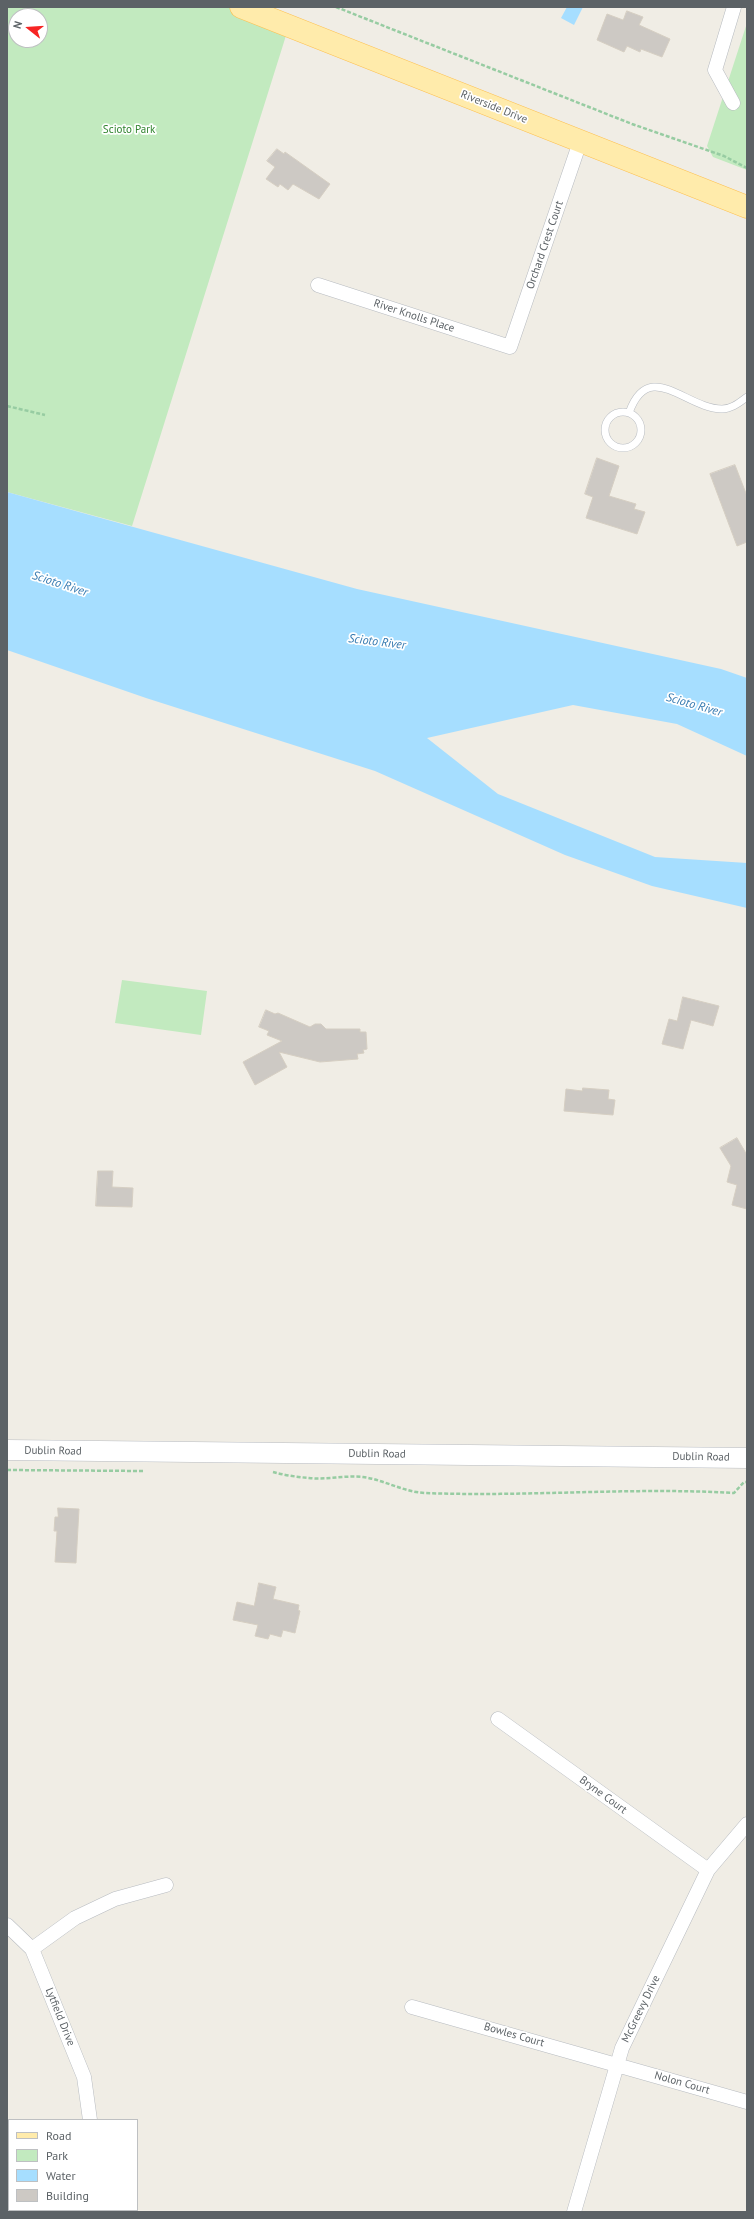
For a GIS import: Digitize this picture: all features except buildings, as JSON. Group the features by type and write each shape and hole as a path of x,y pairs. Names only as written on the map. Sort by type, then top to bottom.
{"main road":[{"name":"Riverside Drive","path":"241,7 747,207"},
{"name":"Dublin Road","path":"7,1450 747,1458"}],"street":[{"path":"733,103 715,70 734,7"},
{"name":"Orchard Crest Court","path":"510,347 580,142"},
{"name":"River Knolls Place","path":"318,285 510,347"},
{"name":"Bryne Court","path":"498,1719 708,1870"},
{"name":"McGreevy Drive","path":"574,2212 616,2064 622,2048 708,1870 747,1824"},
{"path":"32,1950 76,1918 115,1899 166,1885"},
{"name":"Lytfield Drive","path":"7,1925 32,1950 84,2077 90,2119"},
{"name":"Bowles Court","path":"412,2007 616,2064"},
{"name":"Nolon Court","path":"616,2064 747,2102"}],"lane":[{"path":"629,413 634,399 642,390 650,388 664,388 710,407 724,409 736,405 747,397"},
{"path":"629,413 638,420 641,431 640,437 628,448 616,447 612,444 606,434 608,422 617,414 629,413"}],"path":[{"path":"336,7 632,124 724,156 747,168"},
{"path":"7,406 45,415"},
{"path":"7,1470 145,1471"},
{"path":"269,1471 310,1478 346,1477 375,1479 403,1490 425,1493 546,1493 675,1490 734,1493 744,1482 747,1482"}],"green space":[{"name":"Scioto Park","path":"7,7 241,7 289,26 132,526 7,492"},
{"path":"747,23 747,170 713,157 707,146"},
{"path":"122,980 207,991 201,1035 115,1023"}],"water":[{"path":"567,7 583,7 574,25 561,18"},
{"name":"Scioto River","path":"7,492 357,589 721,669 747,678 747,756 677,724 573,705 427,738 498,794 655,857 747,863 747,908 652,886 565,855 375,771 146,698 7,650"}]}
